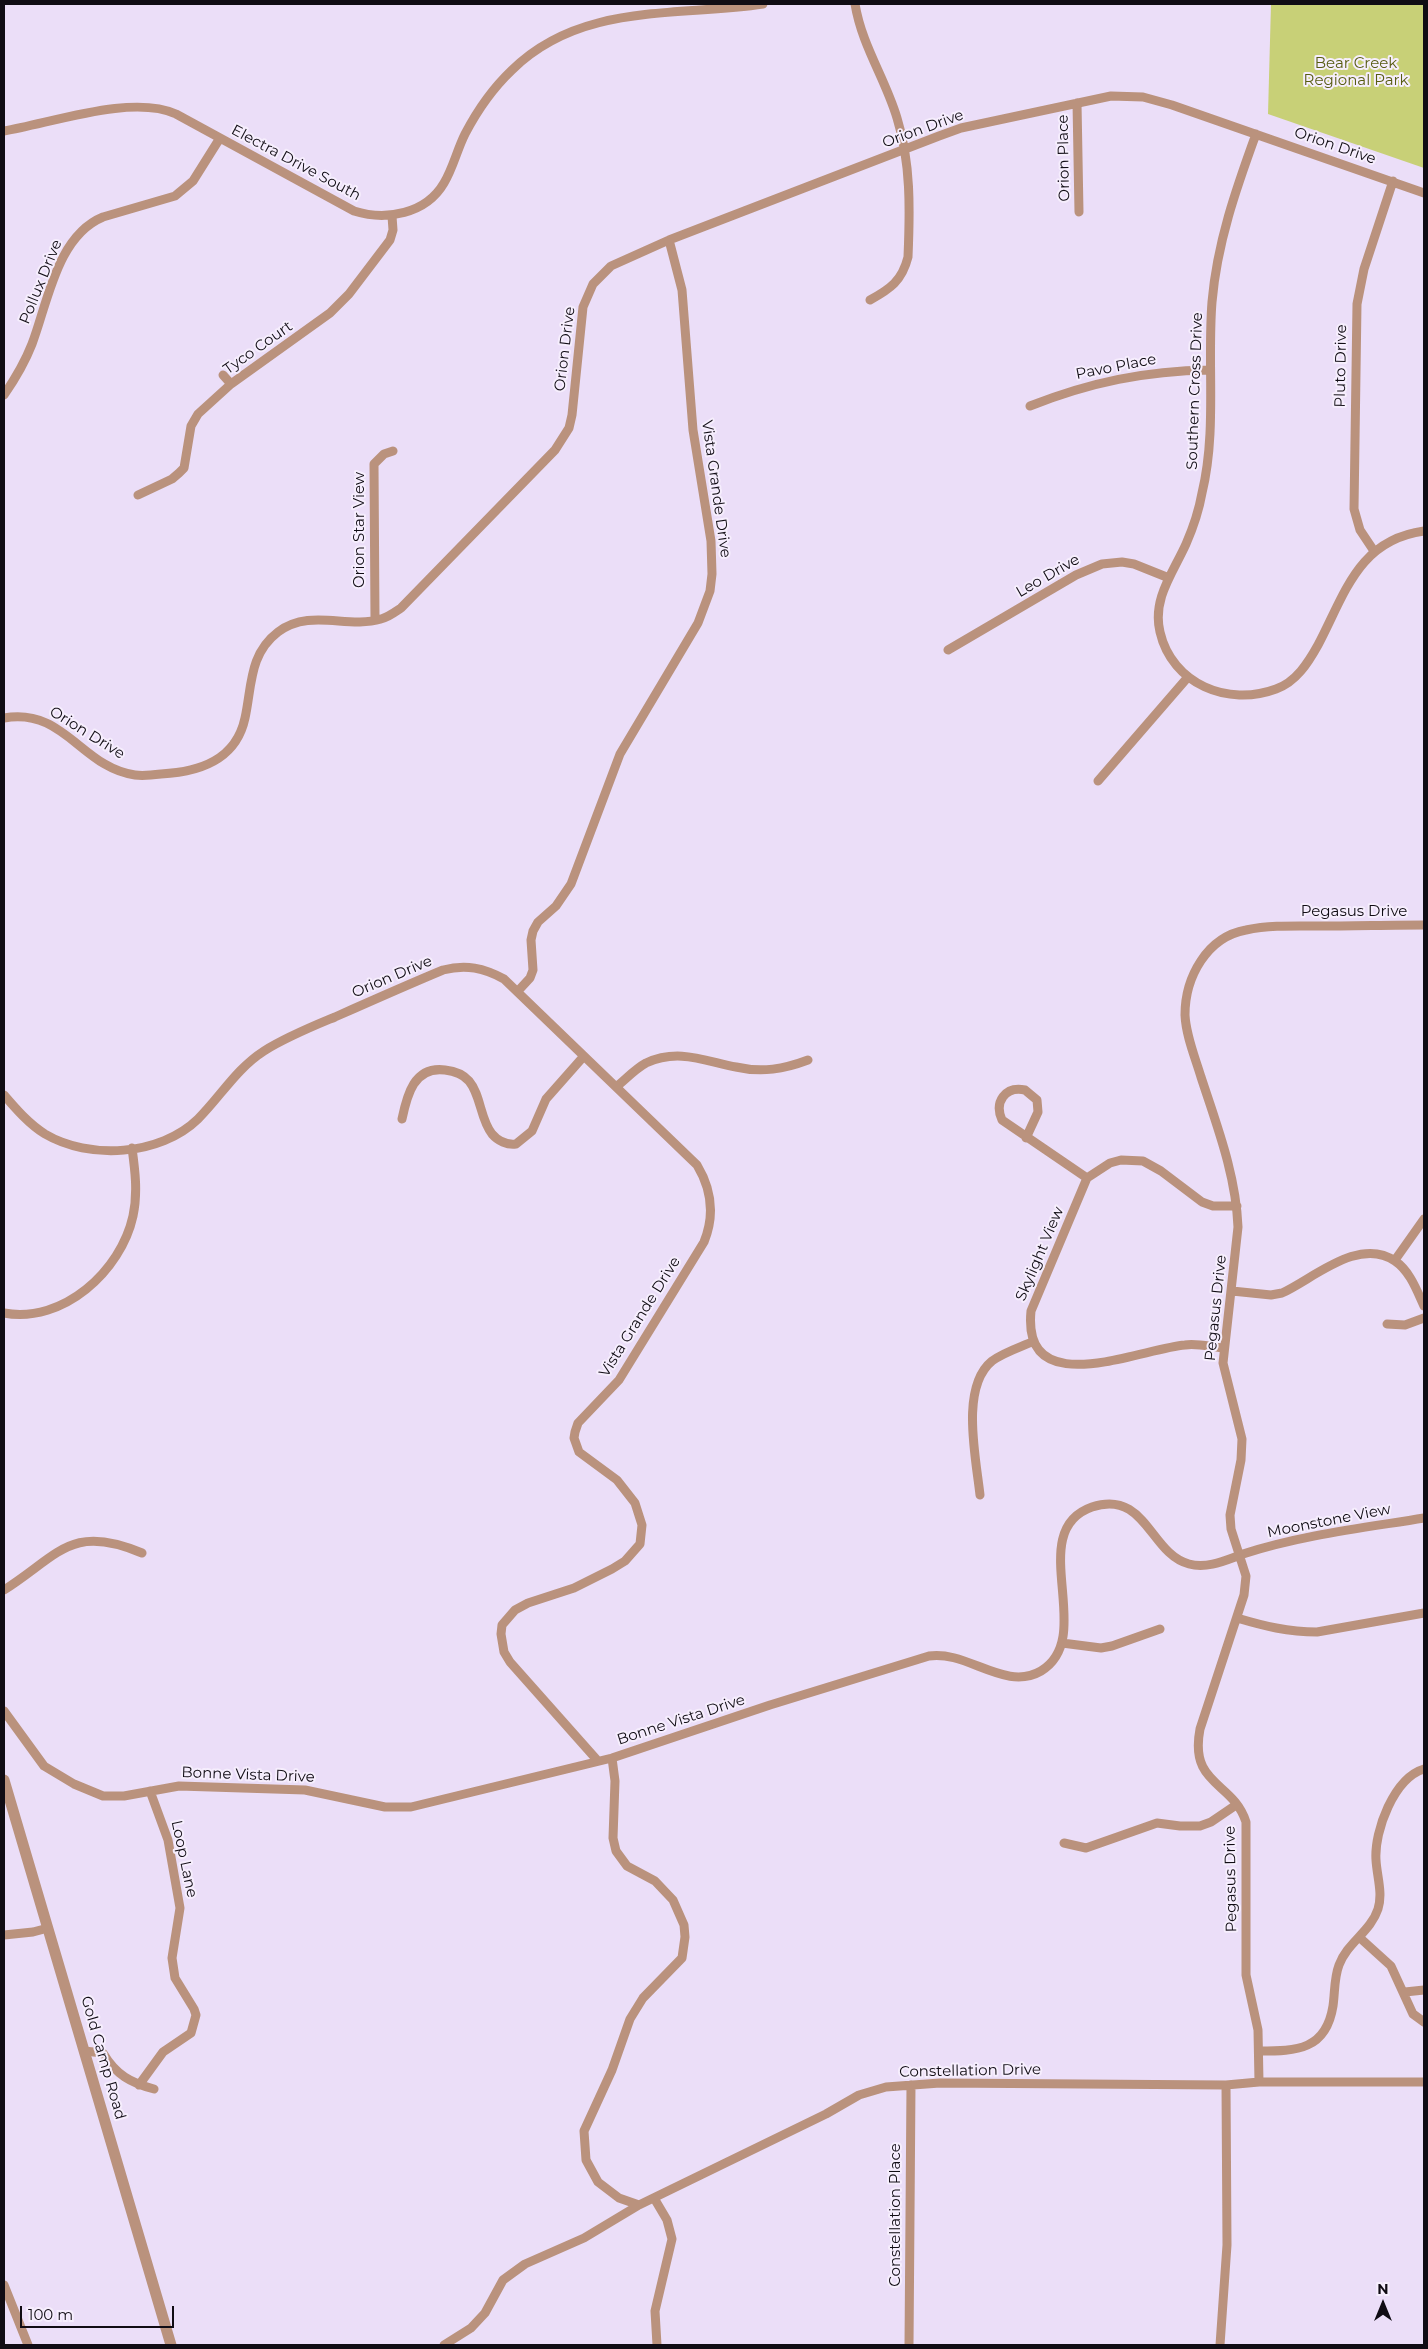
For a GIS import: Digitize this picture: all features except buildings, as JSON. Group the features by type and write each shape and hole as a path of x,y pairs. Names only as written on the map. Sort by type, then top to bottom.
{"street":[{"name":"Electra Drive South","path":"4,131 125,107 146,106 167,110 354,211 376,216 392,216 415,209 436,194 449,175 465,134 486,100 513,68 545,46 582,27 622,16 763,4"},
{"path":"855,4 865,44 891,100 906,149 909,192 908,258 901,277 895,285 870,300"},
{"name":"Orion Drive","path":"4,718 19,716 44,720 105,765 125,773 145,775 196,770 213,764 238,737 245,718 250,679 256,658 262,648 278,632 288,626 309,620 375,620 392,615 412,600 555,450 569,428 583,307 593,284 601,274 619,261 669,240 961,128 1111,96 1143,97 1256,134 1424,193"},
{"name":"Orion Place","path":"1077,103 1079,212"},
{"name":"Southern Cross Drive","path":"1256,134 1232,200 1219,252 1212,300 1209,447 1202,494 1187,543 1169,578 1158,606 1160,631 1169,655 1188,677 1212,691 1239,696 1265,693 1290,682 1310,660 1357,571 1374,551 1402,535 1424,531"},
{"name":"Pollux Drive","path":"4,394 27,356 61,262 77,233 102,217 175,196 193,181 220,138"},
{"name":"Pluto Drive","path":"1374,551 1360,530 1354,509 1355,318 1364,268 1393,181"},
{"name":"Tyco Court","path":"138,495 172,479 184,468 193,419 231,384 306,332 340,304 387,245 393,230 392,216"},
{"name":"Vista Grande Drive","path":"597,1760 510,1662 504,1652 501,1634 502,1625 514,1610 528,1603 574,1588 625,1561 640,1544 642,1526 636,1503 618,1480 579,1452 574,1438 575,1432 578,1423 612,1389 628,1366 704,1242 712,1217 709,1191 697,1165 518,991 530,978 532,970 531,940 533,931 538,922 564,897 579,863 620,754 698,623 705,607 712,574 711,541 693,430 682,290 669,240"},
{"name":"Pavo Place","path":"1030,406 1072,389 1117,378 1163,372 1210,370"},
{"path":"223,375 231,384"},
{"name":"Orion Star View","path":"375,620 374,464 384,454 393,451"},
{"name":"Leo Drive","path":"948,650 1076,575 1102,564 1122,562 1134,564 1169,578"},
{"path":"1098,781 1188,677"},
{"name":"Pegasus Drive","path":"1259,2082 1259,2051 1256,2022 1246,1975 1247,1830 1243,1815 1236,1804 1205,1772 1197,1750 1200,1729 1237,1618 1246,1585 1246,1576 1231,1529 1230,1515 1241,1460 1242,1439 1224,1372 1223,1348 1232,1290 1238,1227 1237,1206 1231,1172 1187,1028 1186,999 1189,984 1201,960 1210,949 1222,940 1245,930 1278,926 1424,925"},
{"name":"Orion Drive","path":"4,1095 29,1122 57,1140 86,1149 132,1148 166,1139 188,1127 206,1110 237,1072 264,1050 295,1034 443,970 465,966 484,969 504,979 518,991"},
{"path":"402,1119 407,1095 415,1080 431,1070 452,1071 468,1080 474,1088 491,1133 505,1143 516,1144 532,1131 546,1099 584,1056"},
{"path":"616,1087 645,1064 667,1056 693,1056 736,1068 759,1070 782,1068 808,1060"},
{"path":"1026,1138 1038,1112 1036,1100 1025,1090 1012,1090 1001,1098 999,1113 1004,1122 1026,1138 1087,1178 1110,1163 1121,1160 1137,1160 1152,1165 1202,1202 1213,1206 1237,1206"},
{"path":"4,1313 23,1315 50,1309 77,1295 106,1270 122,1245 133,1215 136,1182 132,1148"},
{"name":"Skylight View","path":"1034,1341 1030,1321 1034,1300 1087,1178"},
{"path":"1395,1260 1424,1219"},
{"path":"1232,1290 1270,1295 1282,1293 1355,1255 1374,1254 1395,1260 1410,1278 1424,1306"},
{"path":"1387,1324 1405,1325 1424,1318"},
{"path":"980,1495 973,1413 974,1388 978,1378 992,1361 1034,1341 1048,1357 1066,1366 1077,1366 1186,1344 1223,1348"},
{"name":"Bonne Vista Drive","path":"4,1711 34,1753 52,1772 92,1793 104,1796 124,1796 179,1786 305,1790 385,1807 411,1807 597,1760 612,1758 770,1705 929,1656 947,1655 957,1657 1011,1676 1033,1675 1051,1662 1062,1643 1064,1631 1061,1543 1068,1525 1074,1518 1091,1507 1114,1505 1131,1510 1172,1554 1189,1564 1211,1565 1240,1555"},
{"name":"Moonstone View","path":"1240,1555 1304,1537 1424,1518"},
{"path":"4,1590 54,1553 77,1542 104,1540 122,1544 142,1553"},
{"path":"1237,1618 1272,1629 1317,1632 1424,1613"},
{"path":"1062,1643 1101,1648 1160,1629"},
{"path":"612,1758 615,1781 613,1838 616,1851 627,1866 655,1882 673,1900 680,1912 685,1937 682,1958 643,1998 630,2018 612,2070 584,2131 586,2160 598,2182 614,2194 639,2205"},
{"path":"1259,2051 1294,2050 1319,2038 1330,2019 1340,1963 1376,1916 1380,1891 1376,1848 1391,1801 1408,1776 1424,1769"},
{"name":"Gold Camp Road","path":"4,1780 171,2345"},
{"name":"Loop Lane","path":"138,2085 163,2052 191,2032 196,2016 194,2009 175,1978 173,1969 172,1958 180,1908 166,1829 150,1791"},
{"path":"1064,1843 1086,1848 1157,1823 1200,1826 1211,1822 1236,1804"},
{"path":"4,1935 33,1932 48,1928"},
{"path":"1359,1937 1385,1960 1405,1992 1413,2014 1424,2022"},
{"path":"1405,1992 1424,1990"},
{"path":"84,2050 103,2054 116,2072 138,2085 154,2089"},
{"name":"Constellation Drive","path":"444,2345 472,2328 484,2313 500,2286 514,2271 525,2264 606,2227 639,2205 818,2118 859,2095 886,2087 910,2085 1226,2085 1259,2082 1424,2082"},
{"name":"Constellation Place","path":"909,2345 910,2085"},
{"path":"1220,2345 1227,2245 1226,2085"},
{"path":"654,2198 667,2220 672,2239 654,2311 657,2345"},
{"path":"4,2285 28,2345"}],"green space":[{"name":"Bear Creek Regional Park","path":"1271,4 1424,4 1424,168 1268,114"}]}
